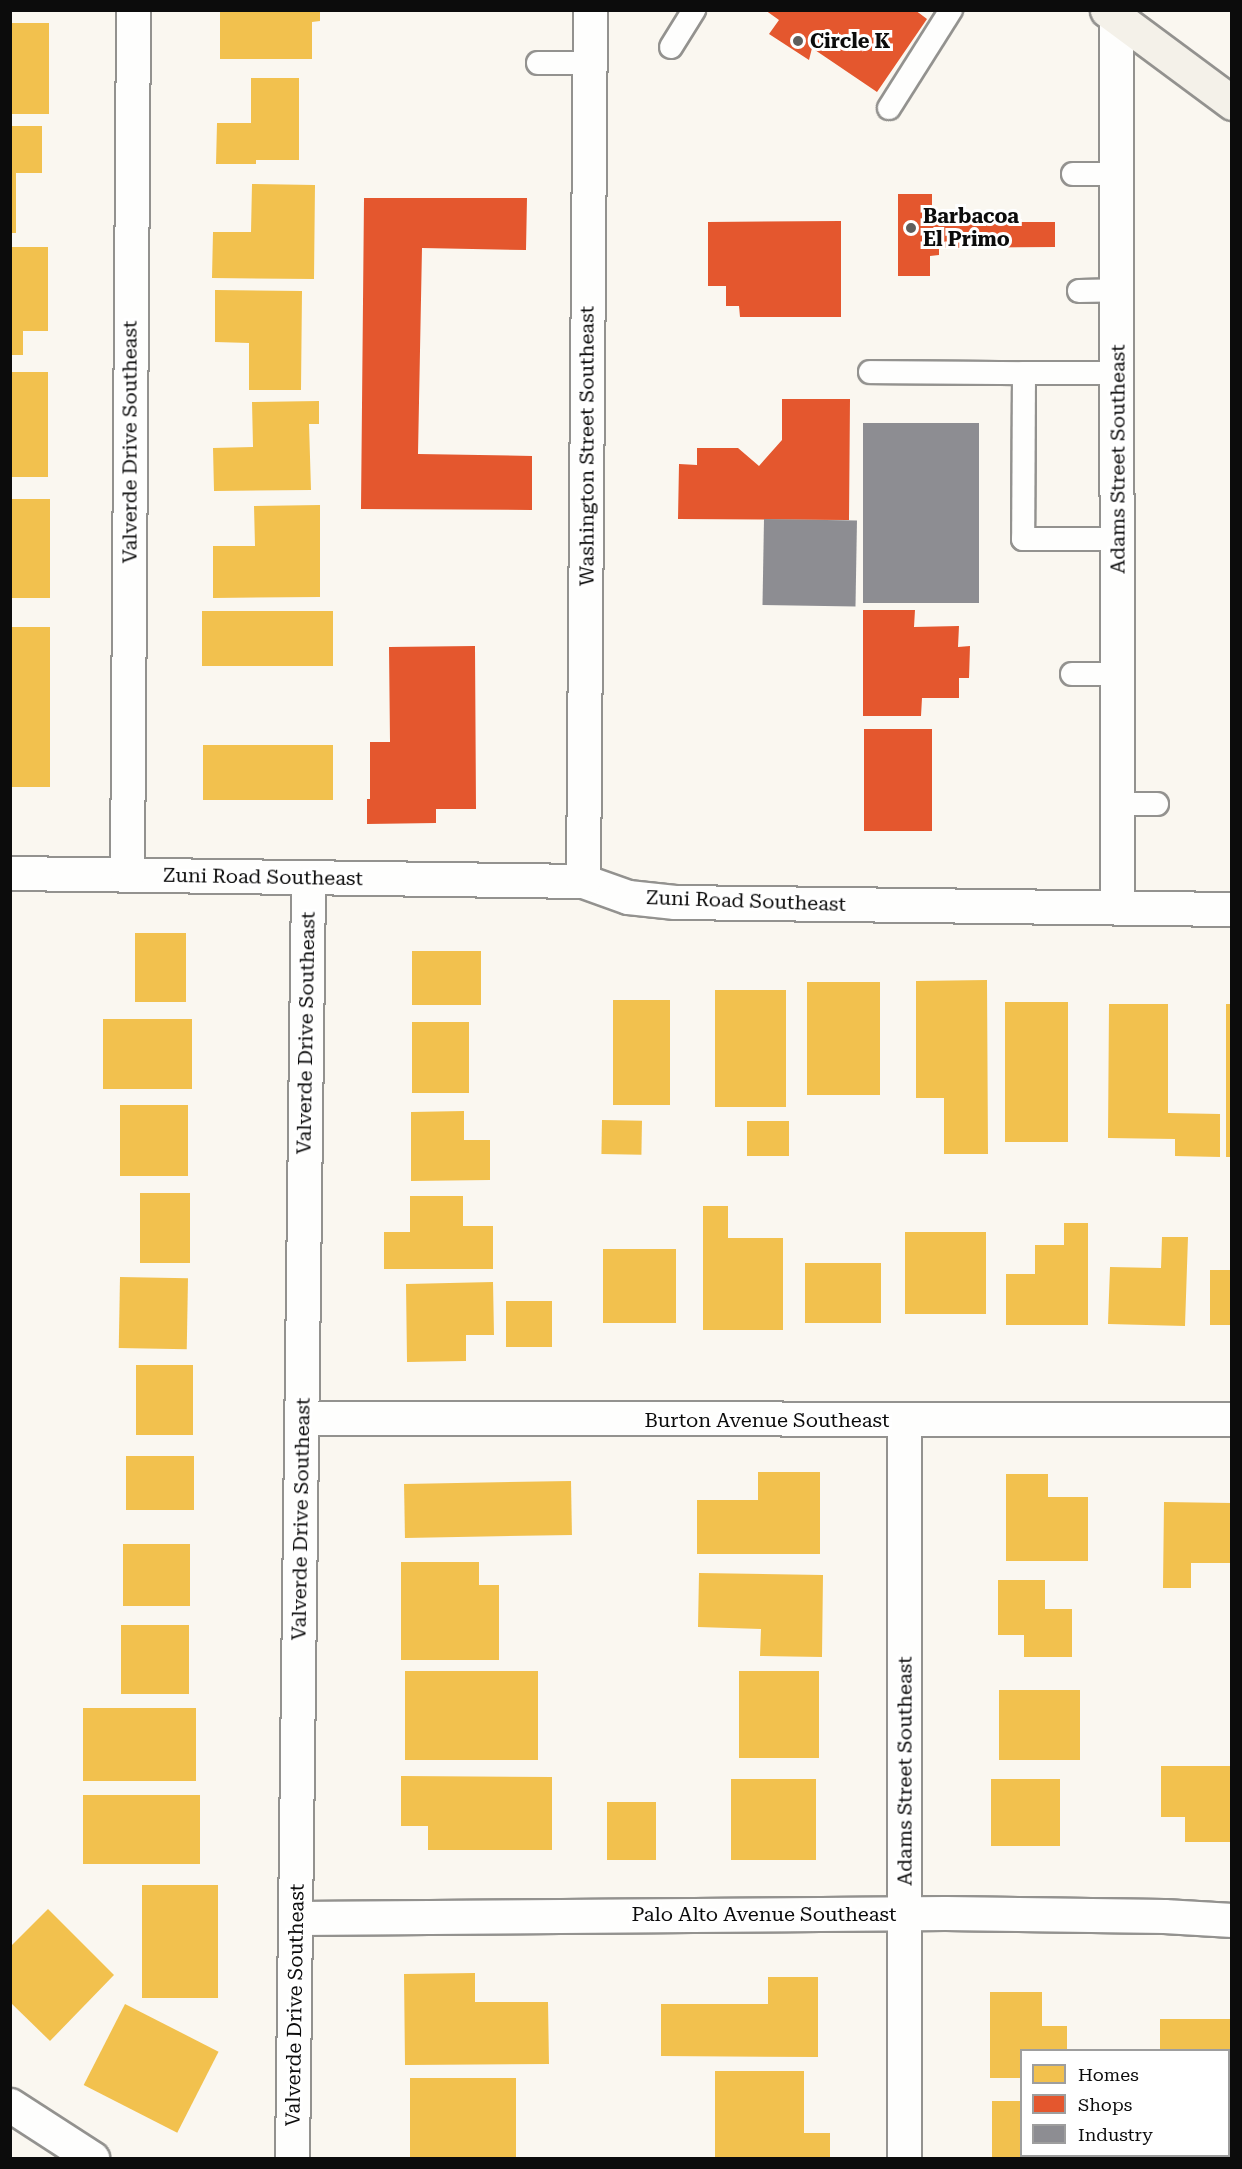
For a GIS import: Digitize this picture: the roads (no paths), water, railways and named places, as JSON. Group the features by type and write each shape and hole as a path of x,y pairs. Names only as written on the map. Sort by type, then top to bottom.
{"main road":[{"path":"1113,13 1232,103"}],"street":[{"name":"Valverde Drive Southeast","path":"127,874 132,10"},
{"name":"Washington Street Southeast","path":"583,881 590,10"},
{"name":"Adams Street Southeast","path":"1113,13 1118,290 1117,908"},
{"name":"Zuni Road Southeast","path":"10,873 308,879 583,881 628,897 675,902 1232,909"},
{"name":"Valverde Drive Southeast","path":"292,2158 297,1918 308,879"},
{"name":"Burton Avenue Southeast","path":"302,1418 1232,1419"},
{"name":"Adams Street Southeast","path":"904,1420 904,2158"},
{"name":"Palo Alto Avenue Southeast","path":"297,1918 905,1913 1164,1916 1232,1920"},
{"path":"10,2105 92,2158"}],"lane":[{"path":"671,48 694,10"},
{"path":"889,108 951,10"},
{"path":"538,63 589,63"},
{"path":"1073,174 1117,174"},
{"path":"1079,291 1118,290"},
{"path":"870,372 1118,373"},
{"path":"1024,373 1023,539 1117,539"},
{"path":"1072,674 1117,674"},
{"path":"1117,804 1157,804"}],"place":[{"name":"Circle K","path":"798,41"},
{"name":"Barbacoa El Primo","path":"911,228"}]}
